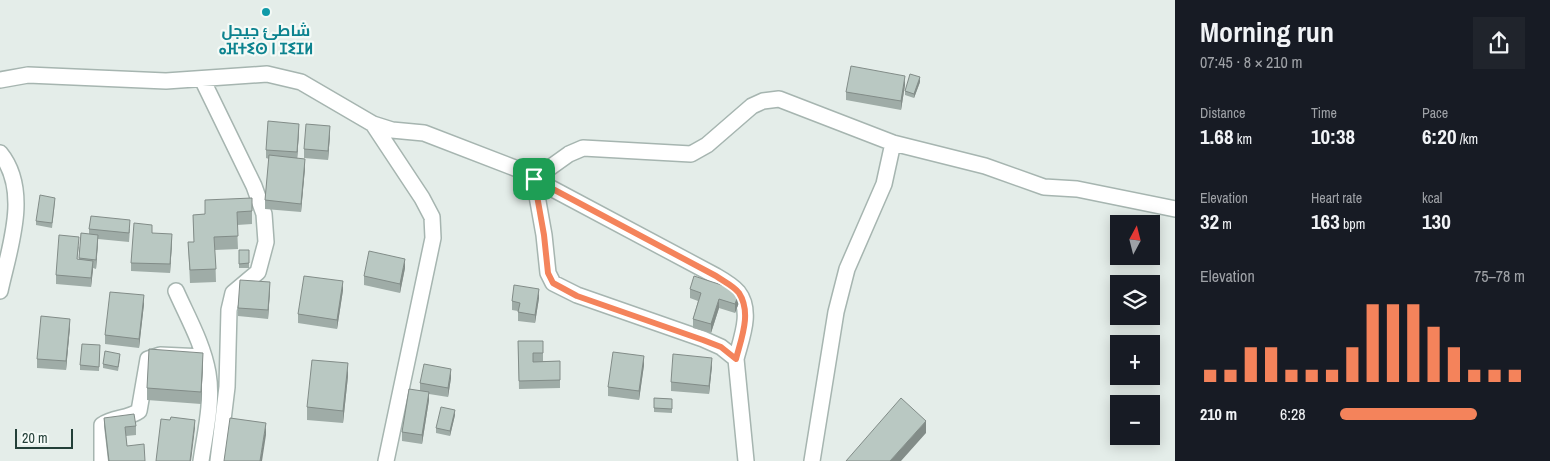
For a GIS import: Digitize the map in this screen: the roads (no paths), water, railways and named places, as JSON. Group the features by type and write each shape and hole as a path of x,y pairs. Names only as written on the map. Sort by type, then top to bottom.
{"street":[{"path":"0,80 28,75 166,81 267,74 301,82 373,124 392,130 424,133 520,170 716,276 738,292 745,307 744,329 736,359 746,461"},
{"path":"202,79 254,186 264,214 266,242 258,272 233,293 229,310 227,387 218,461"},
{"path":"534,179 569,154 583,148 691,154 707,146 752,106 763,101 779,99 894,144 985,166 1044,187 1076,189 1175,209"},
{"path":"373,124 422,198 432,217 433,238 386,461"},
{"path":"812,461 836,312 844,277 884,184 894,144"},
{"path":"0,153 14,183 16,213 0,291"},
{"path":"534,179 544,235 548,273 553,283 577,296 721,347 736,359"},
{"path":"176,291 204,357 208,375 209,400 201,461"},
{"path":"102,461 102,426 107,422 133,415 138,411 148,360 160,354 204,357"}],"place":[{"name":"شاطئ جيجل ⴰⴼⵜⵉⵙ ⵏ ⵊⵉⵊⵍ","path":"266,12"}]}
